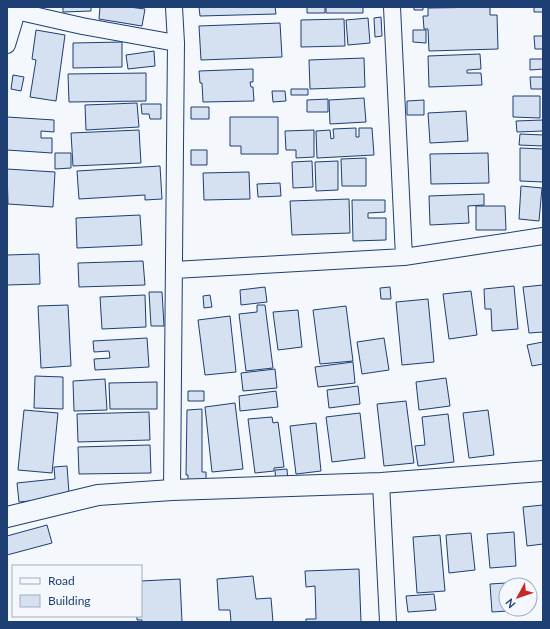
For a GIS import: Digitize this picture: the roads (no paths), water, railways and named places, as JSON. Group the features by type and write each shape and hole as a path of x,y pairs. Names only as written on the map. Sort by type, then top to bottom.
{"street":[{"path":"172,490 176,43 174,7"},
{"path":"392,7 404,257"},
{"path":"7,45 12,11 176,43"},
{"path":"174,270 404,257 543,236"},
{"path":"7,517 98,494 381,483 543,471"},
{"path":"381,483 388,622"}]}
